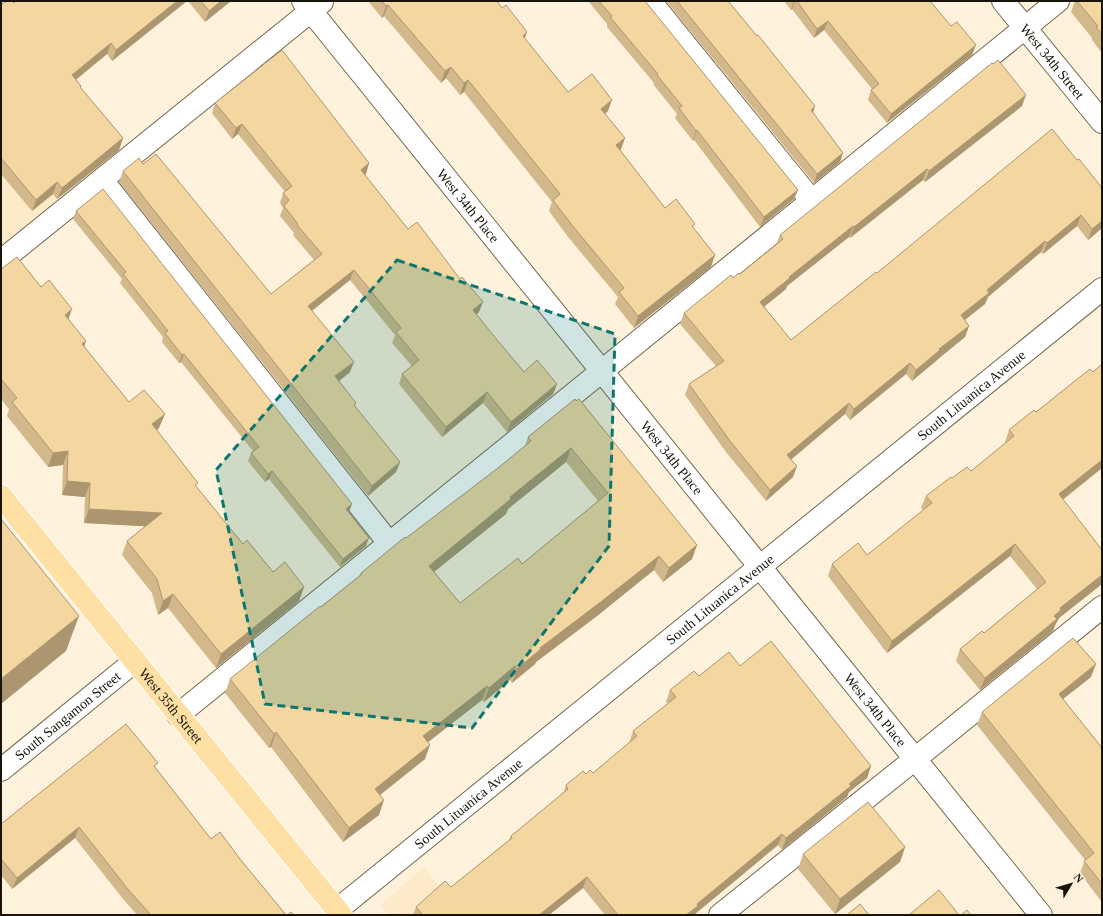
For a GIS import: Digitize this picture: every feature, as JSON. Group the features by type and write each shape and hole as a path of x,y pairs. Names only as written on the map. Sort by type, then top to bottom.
{"main road":[{"name":"West 35th Street","path":"1,496 339,912"}],"street":[{"path":"650,1 812,201"},
{"name":"West 34th Street","path":"1003,1 1102,122"},
{"path":"178,715 1058,1"},
{"path":"1,261 102,180 312,4"},
{"name":"West 34th Place","path":"312,4 602,371 1041,915"},
{"path":"102,180 389,544"},
{"name":"South Lituanica Avenue","path":"339,912 1102,289"},
{"path":"720,915 1102,607"},
{"name":"South Sangamon Street","path":"1,770 135,661"}],"highlighted area":[{"path":"397,260 615,334 609,546 472,728 265,704 216,470"}],"shaded area":[{"path":"1,56 102,180 1,261"},
{"path":"424,867 462,915 389,915 381,905"}],"building":[{"path":"7,1 12,1 14,3 16,1 177,1 116,50 111,43 72,75 81,86 80,87 123,138 62,188 57,182 36,200 1,158 1,5"},
{"path":"201,1 221,1 209,11"},
{"path":"382,1 497,1 502,8 506,5 527,32 523,36 568,92 592,74 612,100 601,109 625,138 616,145 665,208 676,199 695,224 692,226 715,255 638,316 619,292 624,288 553,200 560,194 468,80 464,83 451,67 445,71 388,5 386,6"},
{"path":"599,1 645,1 798,190 764,217 697,130 696,131 679,108 682,106 657,75 658,74 610,17 612,16"},
{"path":"677,1 728,1 757,36 758,35 815,106 811,110 843,153 817,174"},
{"path":"797,1 930,1 951,26 957,22 976,45 891,114 871,90 879,84 828,21 817,29"},
{"path":"1077,1 1102,1 1102,34 1096,27 1098,26"},
{"path":"282,50 369,163 361,170 408,229 417,222 460,279 462,277 483,302 473,310 493,335 524,372 537,360 557,384 511,422 487,392 446,427 402,374 419,360 396,332 401,328 354,270 308,306 354,362 335,376 356,403 354,405 400,462 372,486 123,171 139,158 143,164 156,154 271,294 322,254 297,225 298,224 284,206 289,200 283,193 292,186 242,124 236,128 215,103"},
{"path":"998,60 1026,95 929,171 927,169 854,227 853,226 760,302 791,340 876,272 877,273 1052,129 1077,160 1079,159 1102,188 1102,221 1092,229 1081,215 1047,243 1045,241 987,290 989,293 961,315 969,326 939,349 940,350 916,370 910,363 854,409 849,403 787,455 797,466 770,490 730,441 689,384 724,361 684,313 731,275 733,278 739,273 740,274 783,239 780,235 992,63 993,64"},
{"path":"103,189 352,504 346,509 369,538 343,559 272,471 268,474 251,453 259,447 184,354 182,355 165,333 168,331 123,274 126,272 76,211"},
{"path":"17,257 41,287 49,280 72,309 65,315 86,341 82,344 129,402 144,390 165,414 152,424 198,483 195,485 243,544 247,540 273,572 285,562 304,587 221,654 173,594 163,601 157,579 127,541 162,513 89,509 90,483 67,481 68,451 53,453 12,402 17,398 1,379 1,269"},
{"path":"1102,364 1102,460 1059,494 1102,550 1102,575 1060,608 1061,610 1054,616 1057,619 985,678 960,649 982,631 984,633 1046,582 1015,544 892,641 832,564 858,543 867,555 932,503 926,496 967,467 971,471 1014,436 1009,430 1034,410 1036,412 1090,369 1093,372"},
{"path":"575,399 576,401 579,399 697,545 669,568 659,556 540,648 541,649 517,669 515,666 489,688 487,686 423,736 430,745 375,789 384,800 349,828 276,732 274,734 230,679 362,574 361,573 405,537 406,538 498,468 531,441 528,437","holes":["571,448 608,493 522,564 518,558 460,603 429,566 511,499 510,497"]},
{"path":"1,519 79,616 1,679"},
{"path":"1073,638 1096,664 1059,694 1102,748 1102,884 1084,861 1094,853 982,712"},
{"path":"771,641 871,766 849,784 851,786 786,838 782,834 697,904 698,906 686,915 618,915 587,877 539,915 423,915 416,907 445,881 451,887 512,838 511,836 568,789 566,785 583,771 586,774 590,770 593,773 637,736 633,731 676,697 670,690 694,671 699,676 729,652 740,666"},
{"path":"126,724 158,763 154,766 211,839 220,832 286,915 151,915 127,888 79,827 17,878 1,859 1,824"},
{"path":"868,802 905,847 840,899 803,854"},
{"path":"939,890 959,915 909,915"},
{"path":"860,904 869,915 847,915"},
{"path":"967,910 971,915 961,915"},
{"path":"291,912 294,915 287,915"}]}
